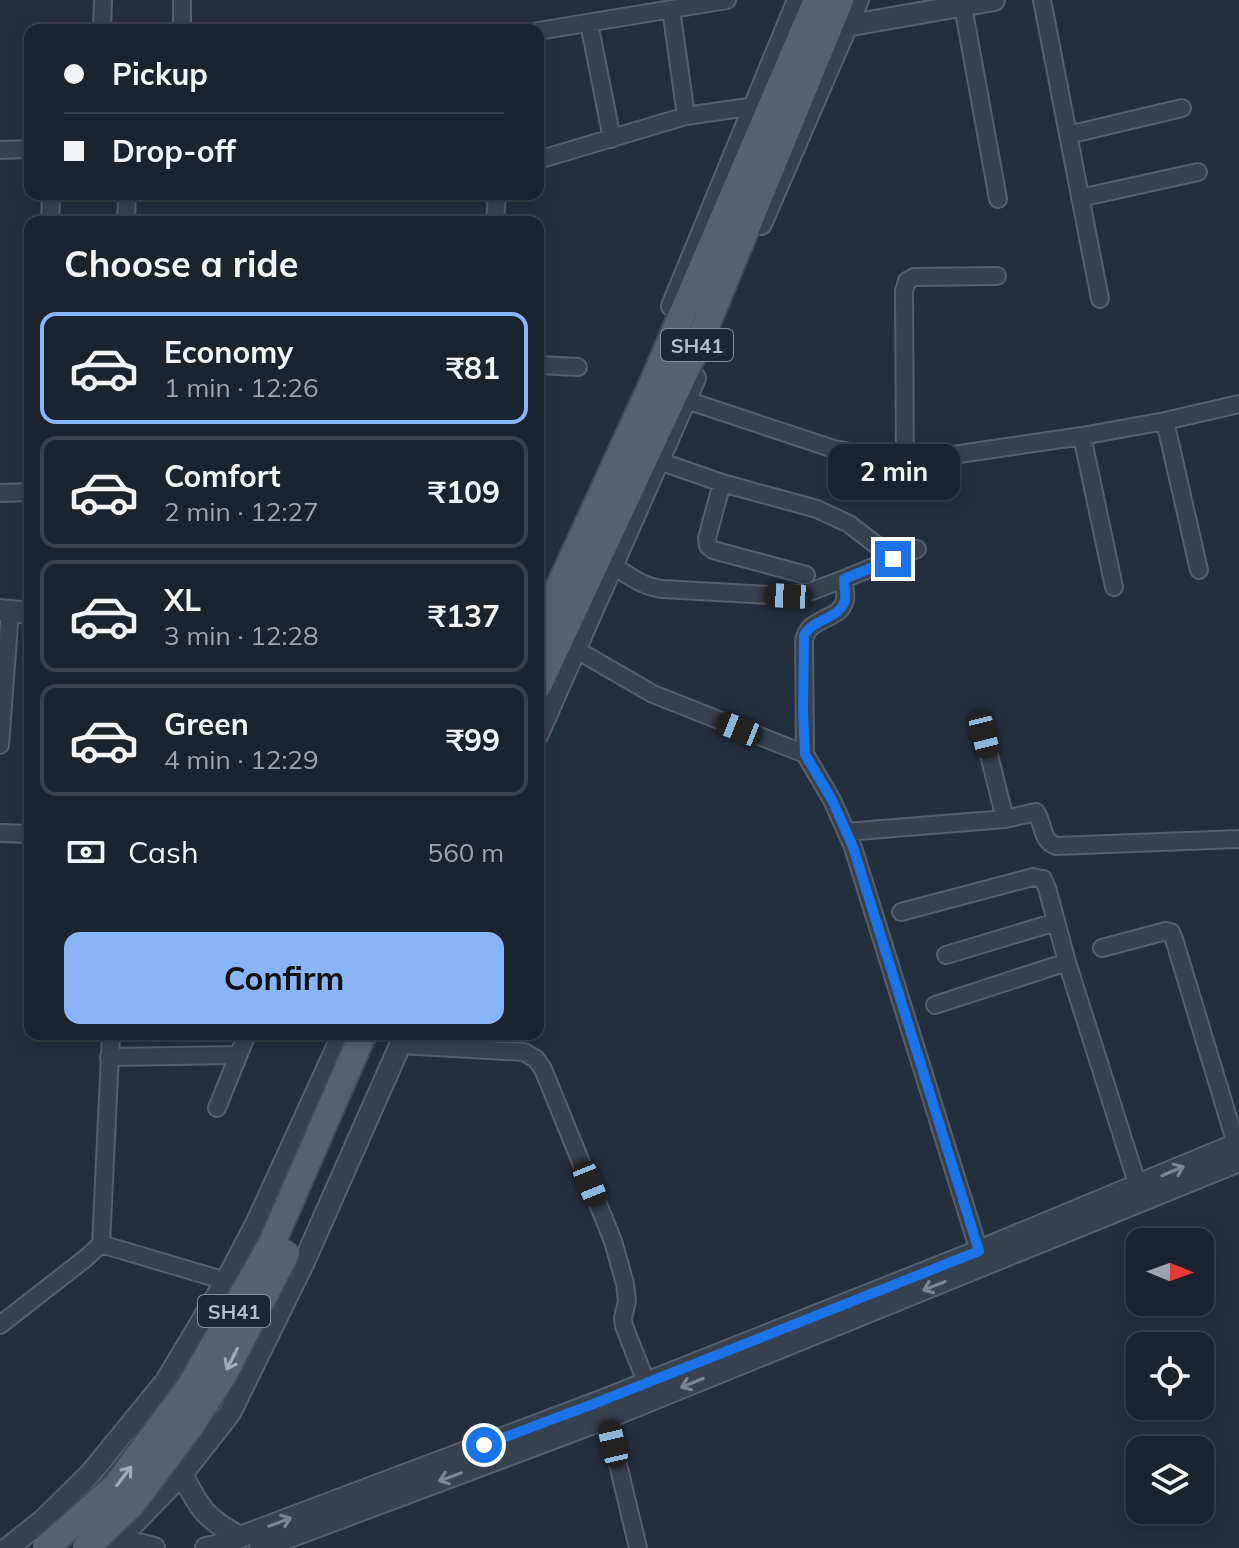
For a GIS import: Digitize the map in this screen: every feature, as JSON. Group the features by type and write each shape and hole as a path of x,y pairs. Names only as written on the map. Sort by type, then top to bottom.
{"main road":[{"name":"SH41","path":"544,620 657,373 817,0"},
{"name":"SH41","path":"544,674 703,333 840,0"},
{"name":"SH41","path":"46,1548 116,1486 191,1385 271,1245 360,1040"},
{"name":"SH41","path":"86,1548 132,1504 192,1424 224,1374 395,1040"}],"street":[{"path":"102,24 103,0"},
{"path":"182,0 182,24"},
{"path":"544,30 727,0"},
{"path":"544,597 638,387 798,0"},
{"path":"544,720 858,0"},
{"path":"846,26 994,0"},
{"path":"1042,0 1100,299"},
{"path":"963,6 998,199"},
{"path":"671,9 686,116"},
{"path":"589,23 612,139"},
{"path":"544,158 686,116 755,106"},
{"path":"1068,135 1182,108"},
{"path":"0,150 24,149"},
{"path":"1080,198 1198,172"},
{"path":"905,462 904,291 907,281 914,277 997,276"},
{"path":"544,365 578,367"},
{"path":"686,400 834,449 905,462 1082,436 1239,404"},
{"path":"1165,421 1199,570"},
{"path":"1082,436 1114,587"},
{"path":"659,461 722,483 817,509 849,524 879,547"},
{"path":"722,483 707,538 708,546 713,550 806,575"},
{"path":"0,493 24,492"},
{"path":"613,565 650,588 788,596 812,591 917,549"},
{"path":"844,579 843,605 808,628 804,635 805,754 832,800 853,847 979,1251"},
{"path":"0,745 13,611"},
{"path":"575,649 653,694 805,754"},
{"path":"984,735 1005,819"},
{"path":"846,832 1005,819 1036,812 1046,840 1056,846 1239,839"},
{"path":"1,833 24,834"},
{"path":"901,912 1033,877 1043,879 1138,1186"},
{"path":"946,955 1056,922"},
{"path":"1102,948 1171,932 1238,1150"},
{"path":"935,1005 1067,962"},
{"path":"0,1325 101,1244 110,1040"},
{"path":"217,1108 244,1040"},
{"path":"8,1548 42,1521 90,1474 166,1381 226,1281 257,1222 340,1040"},
{"path":"114,1544 182,1474 230,1413 304,1262 395,1040"},
{"path":"414,1040 524,1052 536,1059 543,1069 613,1241 625,1284 627,1301 624,1326 649,1391"},
{"path":"109,1057 238,1055"},
{"path":"260,1548 607,1418 649,1391 979,1251 1138,1186 1238,1150"},
{"path":"206,1548 649,1391 1238,1150"},
{"path":"101,1244 226,1281"},
{"path":"607,1418 638,1548"},
{"path":"182,1474 208,1518 240,1537"},
{"path":"63,1500 114,1544 154,1548"},
{"path":"42,1521 78,1548"}],"route":[{"path":"484,1445 979,1251 853,847 832,800 805,754 804,635 808,628 843,605 844,579 893,559"}]}
